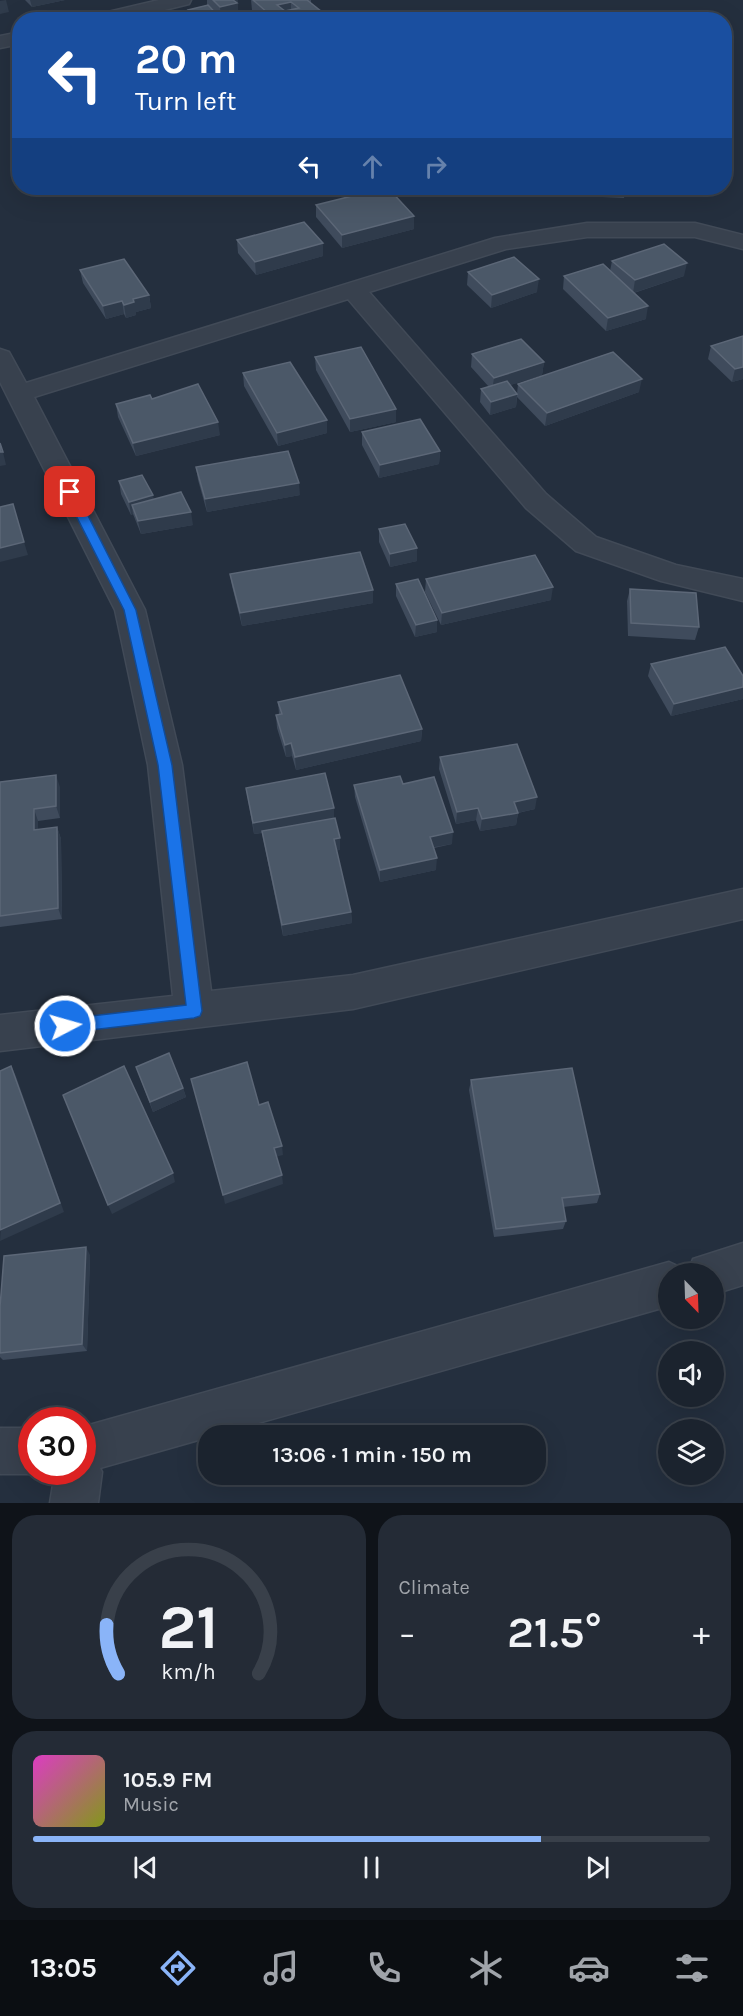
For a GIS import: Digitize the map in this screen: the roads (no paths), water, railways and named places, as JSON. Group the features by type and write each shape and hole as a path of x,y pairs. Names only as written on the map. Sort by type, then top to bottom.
{"street":[{"path":"132,12 182,0"},
{"path":"20,393 352,288 503,243 587,230 695,230 743,242"},
{"path":"352,288 536,501 586,544 671,574 743,590"},
{"path":"0,357 130,610 165,765 194,1011"},
{"path":"0,1033 353,992 743,904"},
{"path":"724,1269 743,1263"},
{"path":"96,1446 658,1287"},
{"path":"0,1451 18,1451"},
{"path":"75,1503 77,1485"}]}
